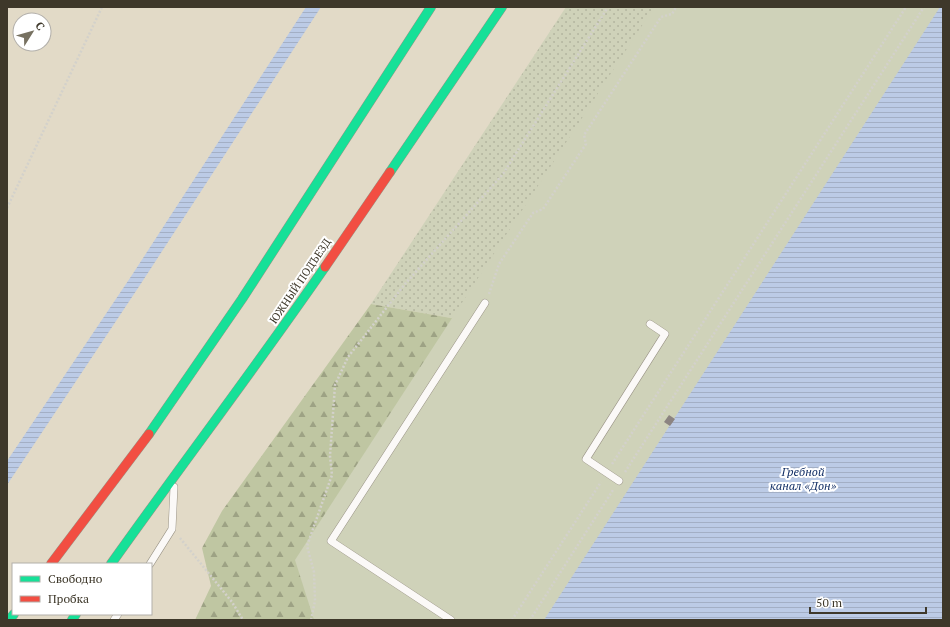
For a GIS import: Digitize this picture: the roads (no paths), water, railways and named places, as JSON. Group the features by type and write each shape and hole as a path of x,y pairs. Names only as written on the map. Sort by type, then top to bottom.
{"main road":[{"path":"52,563 139,448 242,299 431,7"},
{"name":"ЮЖНЫЙ ПОДЪЕЗД","path":"113,563 175,474 284,328 502,7"}],"lane":[{"path":"451,620 331,541 485,304"},
{"path":"619,481 586,459 665,334 650,324"},
{"path":"151,563 172,529 175,474"}],"water":[{"path":"306,7 321,7 142,282 7,485 7,461 132,275"},
{"name":"Гребной канал «Дон»","path":"940,7 943,7 943,620 544,620"}]}
